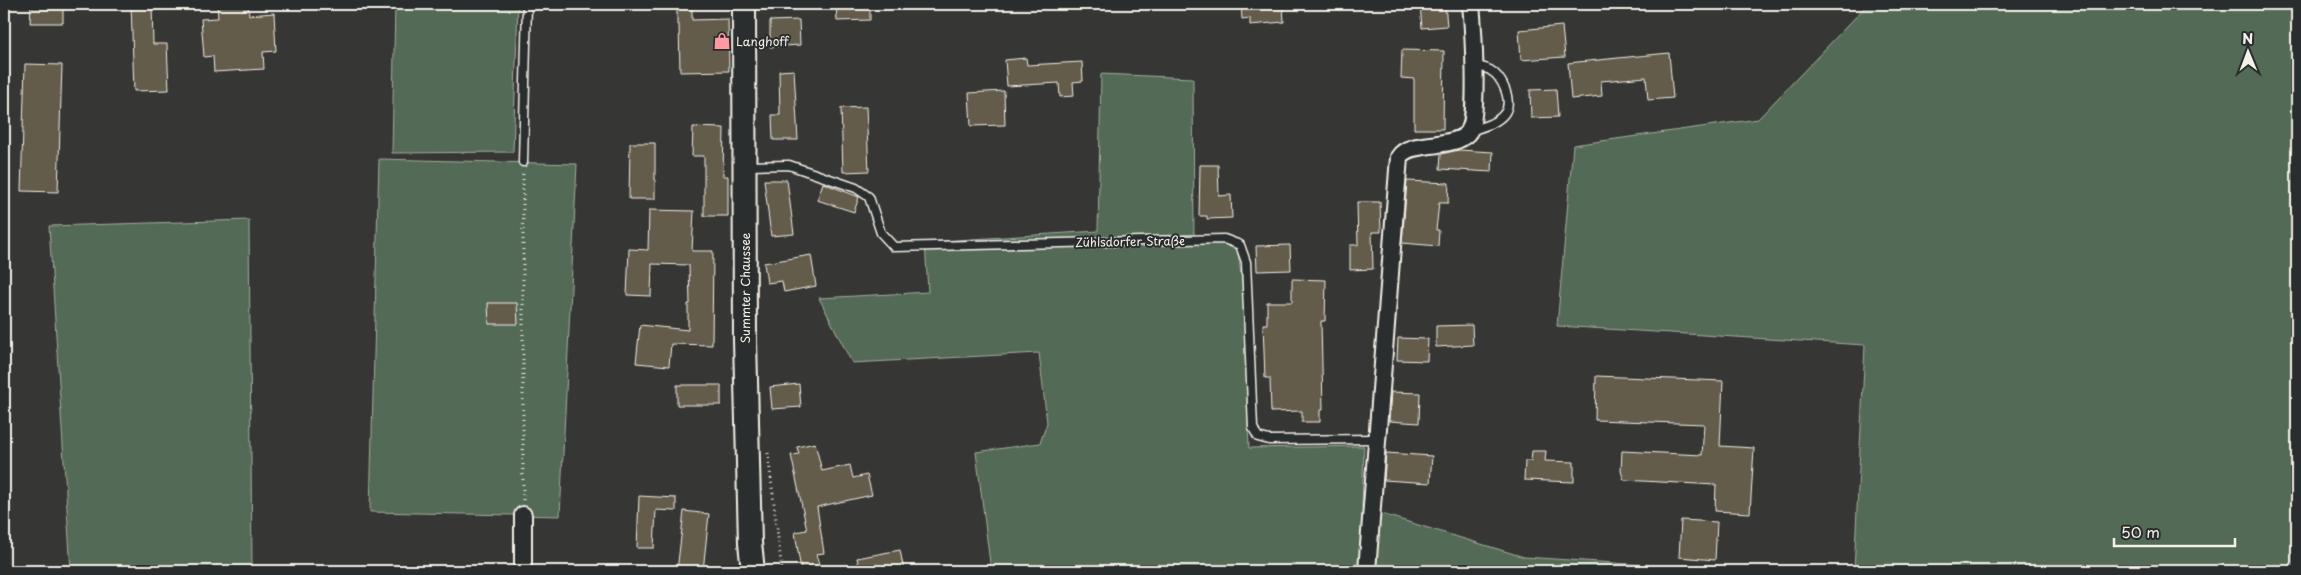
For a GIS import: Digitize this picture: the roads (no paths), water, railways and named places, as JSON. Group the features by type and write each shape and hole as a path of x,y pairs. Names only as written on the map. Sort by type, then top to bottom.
{"main road":[{"name":"Summter Chaussee","path":"744,4 746,166 745,340 750,543 753,571"}],"street":[{"path":"1367,571 1398,157 1407,150 1457,140 1469,131 1472,121 1475,66 1471,4"},
{"path":"523,516 523,571"}],"lane":[{"path":"524,162 527,4"},
{"path":"1469,131 1491,124 1504,114 1508,106 1507,96 1501,79 1489,70 1475,66"},
{"name":"Zühlsdorfer Straße","path":"746,166 789,165 856,188 869,197 881,233 894,247 1224,239 1240,245 1246,262 1253,428 1258,437 1269,440 1377,439"}],"place":[{"name":"Langhoff","path":"722,41"}]}
